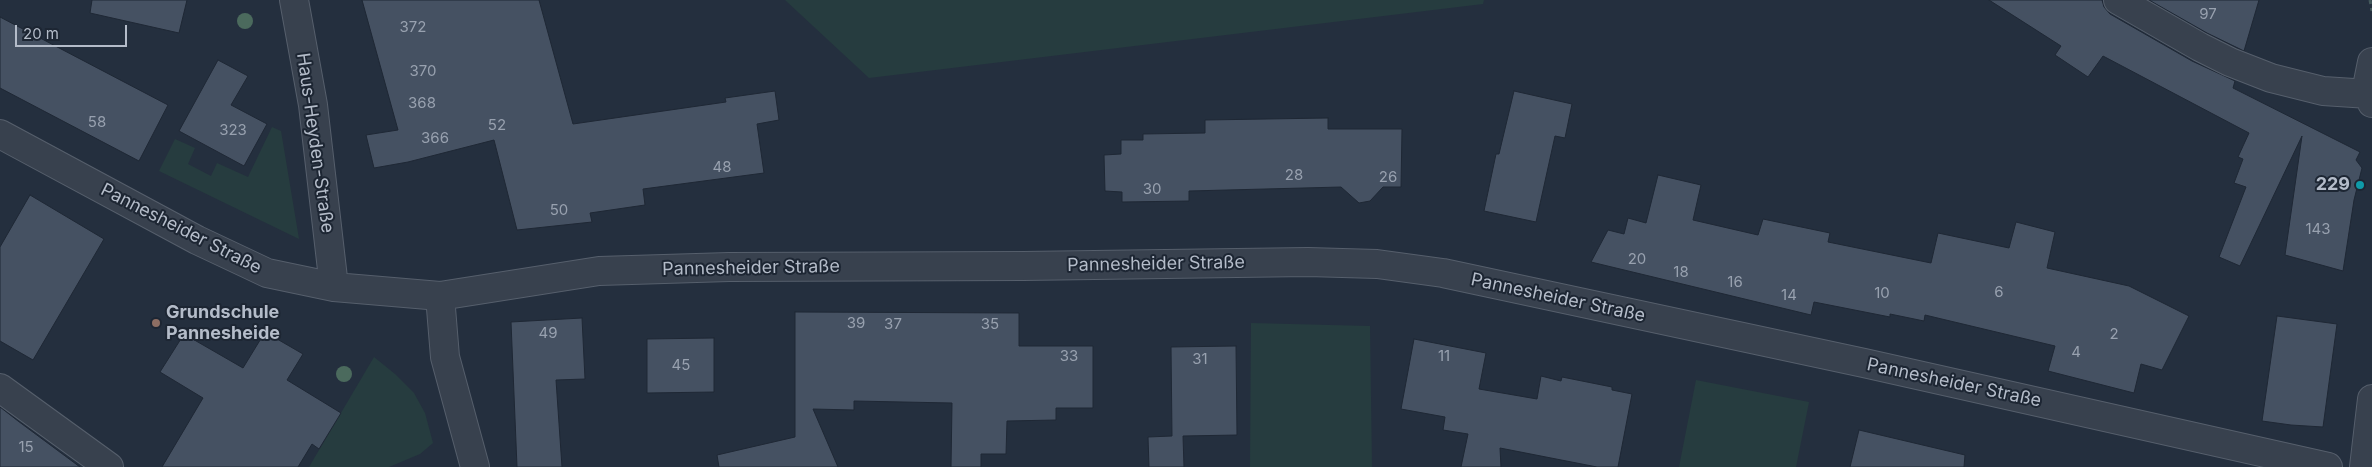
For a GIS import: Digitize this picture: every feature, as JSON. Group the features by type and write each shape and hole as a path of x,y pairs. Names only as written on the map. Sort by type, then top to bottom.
{"street":[{"name":"Haus-Heyden-Straße","path":"294,0 313,105 334,287"},
{"path":"2118,0 2230,62 2271,78 2323,91 2371,99 2367,87 2372,62"},
{"name":"Pannesheider Straße","path":"0,134 197,240 267,273 334,287 440,296 599,272 729,266 1024,266 1308,262 1377,264 1443,273 1864,363 2328,467"},
{"path":"440,296 445,356 475,467"},
{"path":"0,388 109,467"},
{"path":"2364,467 2372,398"}],"path":[{"path":"2370,0 2372,11"}],"green space":[{"path":"785,0 1484,0 1483,4 869,78"},
{"path":"272,127 281,131 299,239 159,171 175,139 195,148 188,164 211,176 217,163 248,177"},
{"path":"1251,323 1370,326 1372,467 1250,467"},
{"path":"374,357 414,393 425,413 433,443 420,454 389,467 309,467"},
{"path":"1696,380 1809,402 1796,467 1679,467"}],"building":[{"path":"92,0 187,0 179,33 90,13"},
{"path":"362,0 539,0 573,124 726,102 725,98 775,91 779,120 757,124 764,173 643,189 645,205 590,213 592,222 517,230 494,140 408,162 374,168 366,135 398,130"},
{"path":"1989,0 2102,0 2104,7 2110,14 2192,61 2235,81 2233,88 2360,152 2356,160 2362,168 2354,200 2343,271 2285,255 2302,136 2240,266 2219,257 2246,187 2234,183 2243,159 2238,157 2249,133 2103,56 2088,77 2055,55 2061,46"},
{"path":"2149,0 2259,0 2244,51 2207,33"},
{"path":"0,17 168,105 139,161 0,88"},
{"path":"218,60 248,76 231,105 267,124 244,166 179,131"},
{"path":"1514,91 1572,104 1565,138 1555,136 1536,222 1484,211 1496,154 1499,154"},
{"path":"1328,118 1328,129 1402,129 1401,187 1383,187 1370,201 1359,203 1341,187 1189,191 1189,201 1122,202 1122,192 1105,191 1104,155 1121,154 1121,140 1143,140 1143,134 1205,133 1205,120"},
{"path":"1658,175 1701,185 1693,220 1758,235 1763,219 1830,233 1828,242 1931,263 1938,233 2009,248 2016,222 2055,232 2047,268 2129,286 2189,316 2162,370 2141,364 2134,393 2048,371 2055,346 1925,315 1924,321 1890,314 1890,317 1814,302 1811,315 1591,262 1608,230 1624,234 1628,218 1646,223"},
{"path":"30,195 104,239 33,360 0,341 0,247"},
{"path":"795,312 1019,313 1019,346 1093,346 1093,408 1056,408 1056,420 1007,421 1006,454 981,454 981,467 951,467 952,403 854,401 854,410 813,409 838,467 719,467 717,455 795,437"},
{"path":"2277,316 2337,324 2323,427 2262,421"},
{"path":"582,318 585,379 556,380 562,467 517,467 511,322"},
{"path":"265,332 303,354 287,380 341,413 319,449 312,444 298,467 162,467 203,398 160,372 184,334 243,368"},
{"path":"714,338 714,392 647,393 647,339"},
{"path":"1414,339 1486,353 1479,389 1537,399 1541,376 1561,381 1562,377 1612,387 1612,390 1632,394 1618,467 1597,467 1500,448 1501,467 1461,467 1468,434 1443,430 1445,417 1401,409"},
{"path":"1236,346 1237,435 1183,436 1184,467 1149,467 1148,437 1172,436 1171,347"},
{"path":"0,407 18,421 80,467 0,467"},
{"path":"1859,430 1965,455 1964,467 1850,467"}],"place":[{"name":"229","path":"2360,185"},
{"name":"Grundschule Pannesheide","path":"156,323"}]}
